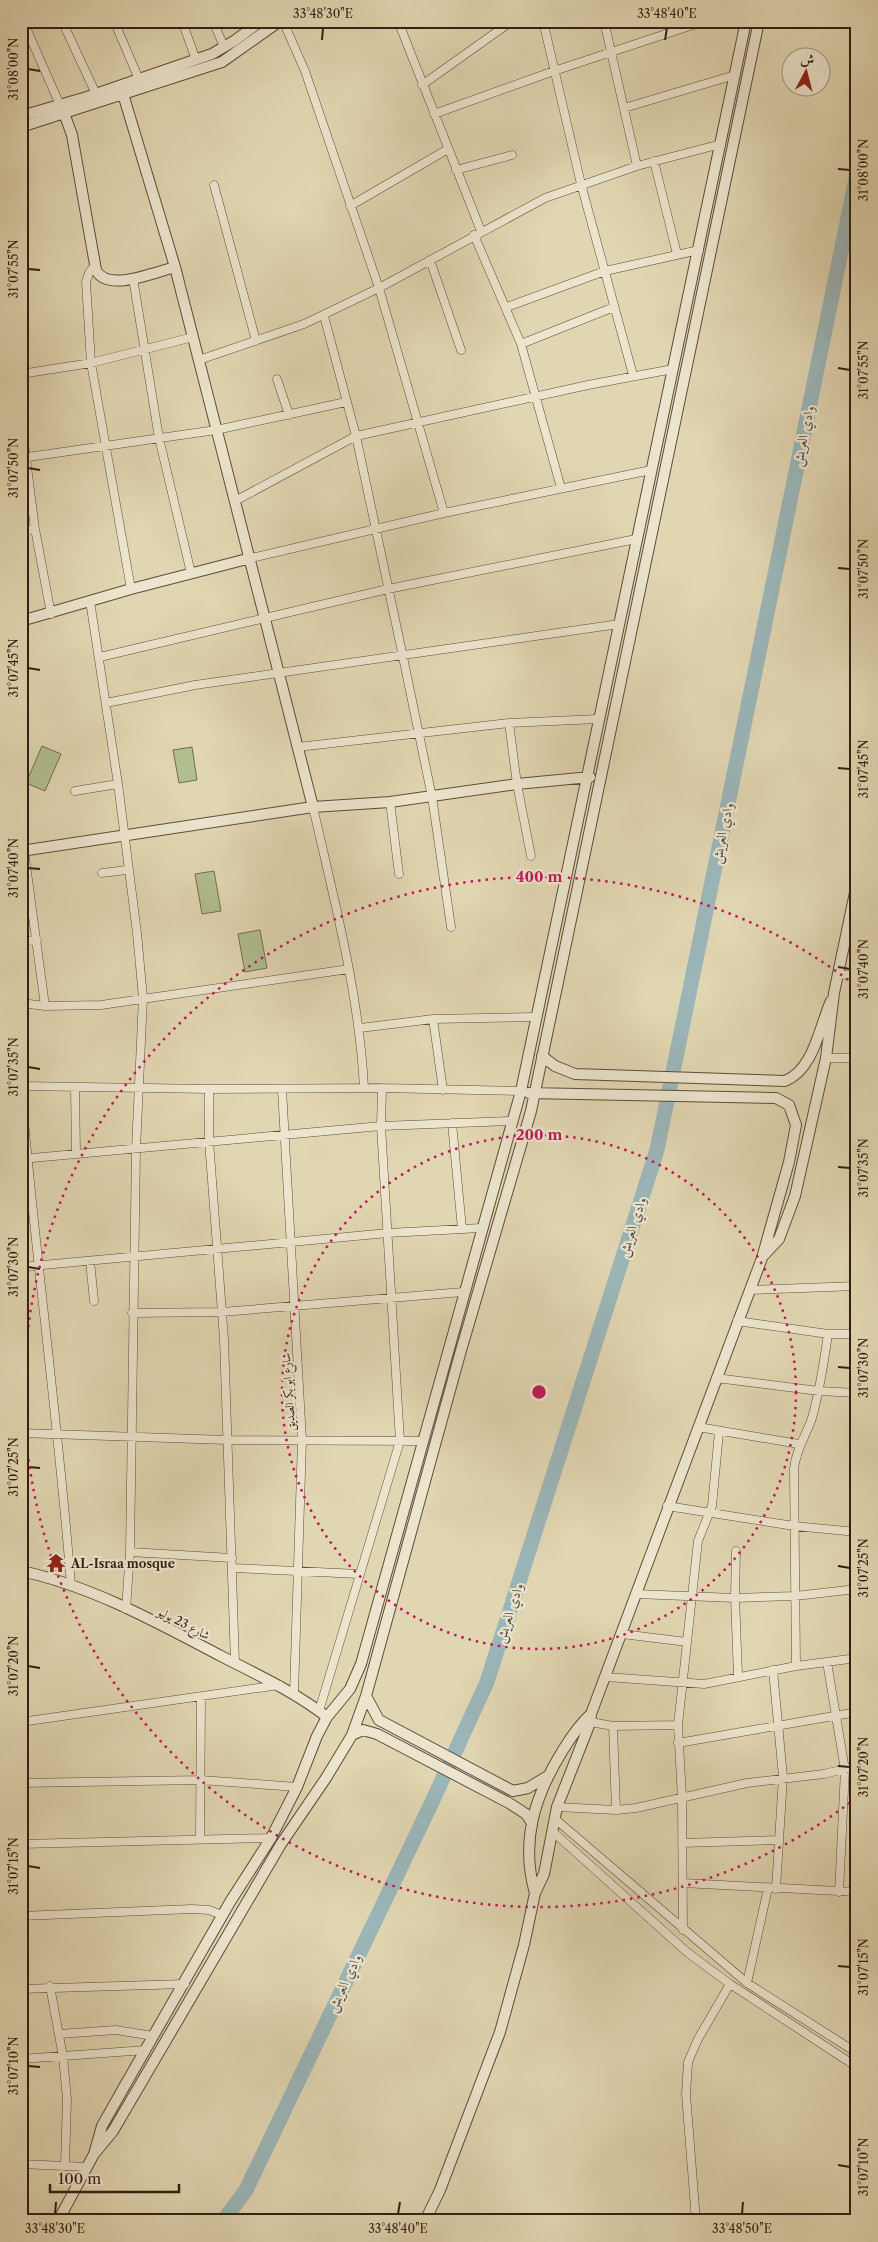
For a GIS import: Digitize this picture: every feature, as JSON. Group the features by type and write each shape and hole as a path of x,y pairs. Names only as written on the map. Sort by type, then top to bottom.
{"street":[{"path":"23,21 72,135 95,265 99,275 105,280 133,278 175,266"},
{"path":"62,21 96,94"},
{"path":"114,21 141,83"},
{"path":"182,21 196,60"},
{"path":"213,21 224,47"},
{"path":"21,116 62,109 123,94 141,83 224,47 261,21"},
{"path":"21,127 96,94 205,69 222,62 282,21 305,71 379,288 416,422 444,512"},
{"path":"398,21 521,344 561,488"},
{"path":"422,84 512,21"},
{"path":"543,21 581,184 633,375"},
{"path":"604,21 637,166"},
{"path":"434,114 554,71 705,21"},
{"path":"323,1714 357,1678 463,1292 521,1091 535,1017 746,21"},
{"path":"58,2221 94,2154 113,2131 281,1844 352,1735 366,1696 454,1372 534,1094 759,21"},
{"path":"624,108 735,75"},
{"path":"123,94 175,266 298,747 349,969 360,1028 364,1088"},
{"path":"199,360 324,316 545,198 637,166 721,144"},
{"path":"350,206 448,149"},
{"path":"456,170 512,155"},
{"path":"654,161 677,254"},
{"path":"214,185 256,341"},
{"path":"507,308 605,271 699,250"},
{"path":"430,260 461,350"},
{"path":"95,265 89,273 86,282 91,363 104,446 131,589"},
{"path":"133,278 159,438 191,573"},
{"path":"521,344 614,307"},
{"path":"324,316 356,436 403,657 432,797 451,927"},
{"path":"21,374 91,363 145,351 193,337"},
{"path":"235,501 356,436 633,375 673,369"},
{"path":"277,379 289,414"},
{"path":"24,457 216,430 346,402"},
{"path":"21,420 24,457 35,529 51,614"},
{"path":"22,621 131,589 251,558 444,512 652,470"},
{"path":"21,530 35,529"},
{"path":"100,657 266,620 388,589 636,539"},
{"path":"90,601 118,784 127,870 137,933 143,998 136,1149 132,1313 130,1552 126,1608"},
{"path":"106,703 195,685 403,657 619,624"},
{"path":"298,747 509,723 598,719"},
{"path":"509,723 517,784 531,856"},
{"path":"45,1006 37,940 22,850 312,807 390,802 517,784 600,777"},
{"path":"74,791 118,784"},
{"path":"390,802 399,874"},
{"path":"102,872 127,870"},
{"path":"762,1258 779,1238 794,1196 826,1058 834,993 852,930 856,889"},
{"path":"21,941 37,940"},
{"path":"21,1003 45,1006 101,1005 349,969"},
{"path":"838,975 857,974"},
{"path":"542,1056 555,1066 575,1074 764,1082 785,1081 802,1071 809,1059 834,993"},
{"path":"360,1028 433,1019 535,1017"},
{"path":"433,1019 443,1090"},
{"path":"826,1058 857,1058"},
{"path":"75,1086 76,1154"},
{"path":"71,1585 58,1434 24,1158 21,1087 382,1088 521,1091 534,1094 574,1092 762,1098 786,1102 794,1115 796,1125 784,1184 762,1258 667,1506 622,1634 557,1807 544,1874 535,1893 524,1945 494,2050 440,2190 425,2221"},
{"path":"94,2154 102,2126 185,1984 222,1915 271,1838 297,1787 317,1736 359,1574 400,1441 381,1126 382,1088"},
{"path":"209,1089 209,1141 222,1312 233,1568 234,1663"},
{"name":"شارع ابو بكر الصديق","path":"282,1089 302,1440 294,1694"},
{"path":"24,1158 381,1126 512,1121"},
{"path":"452,1122 462,1230"},
{"path":"21,1267 217,1251 388,1233 481,1228"},
{"path":"90,1261 94,1302"},
{"path":"749,1290 857,1286"},
{"path":"132,1313 222,1312 463,1292"},
{"path":"737,1321 828,1334 857,1334"},
{"path":"796,1666 794,1469 799,1444 807,1430 819,1391 828,1334"},
{"path":"716,1378 819,1391 857,1393"},
{"path":"698,1427 799,1444"},
{"path":"683,1930 682,1798 678,1725 688,1642 690,1596 700,1534 709,1514 720,1432"},
{"path":"21,1433 227,1440 422,1442"},
{"path":"667,1506 794,1526 857,1532"},
{"path":"736,1551 735,1598 738,1676"},
{"path":"130,1552 232,1558"},
{"path":"233,1568 359,1574"},
{"name":"شارع 23 يوليو","path":"21,1571 71,1585 126,1608 279,1685 323,1714"},
{"path":"636,1594 735,1598 796,1596 857,1589"},
{"path":"622,1634 688,1642"},
{"path":"606,1677 682,1684 704,1684 796,1666 857,1658"},
{"path":"827,1662 845,1770 839,1892"},
{"path":"747,1983 772,1888 779,1840 783,1777 773,1670"},
{"path":"21,1722 279,1685"},
{"path":"366,1696 379,1720 513,1791 524,1789 546,1777"},
{"path":"200,1838 201,1697"},
{"path":"678,1743 857,1712"},
{"path":"589,1719 613,1726 678,1725"},
{"path":"535,1893 530,1867 532,1823 546,1777 589,1719"},
{"path":"613,1726 616,1810"},
{"path":"352,1735 363,1730 381,1736 509,1803 526,1814 532,1823"},
{"path":"557,1807 616,1810 783,1777 845,1770 857,1766"},
{"path":"21,1783 201,1780 297,1787"},
{"path":"292,1797 308,1805"},
{"path":"554,1818 747,1983 857,2053"},
{"path":"552,1831 688,1953 730,1984 857,2067"},
{"path":"21,1844 200,1838 271,1838"},
{"path":"682,1843 779,1840"},
{"path":"683,1883 857,1892"},
{"path":"230,1902 241,1911"},
{"path":"21,1916 192,1909 209,1910 222,1915"},
{"path":"688,1953 696,1941"},
{"path":"21,1989 50,1986 185,1984"},
{"path":"696,2221 686,2094 688,2062 698,2039 730,1984"},
{"path":"50,1986 63,2057 67,2099 65,2166"},
{"path":"59,2034 116,2030 153,2036"},
{"path":"21,2059 146,2050"},
{"path":"131,2075 142,2081"},
{"path":"21,2164 87,2167"}],"green space":[{"path":"42,746 61,754 45,791 26,783"},
{"path":"192,747 197,780 179,783 173,750"},
{"path":"214,871 221,911 202,914 195,874"},
{"path":"260,930 267,968 245,972 238,934"}],"waterway":[{"name":"وادي العريش","path":"223,2221 246,2190 432,1802 487,1682 657,1150 857,174"}],"place":[{"name":"AL-Israa mosque","path":"56,1563"}]}
